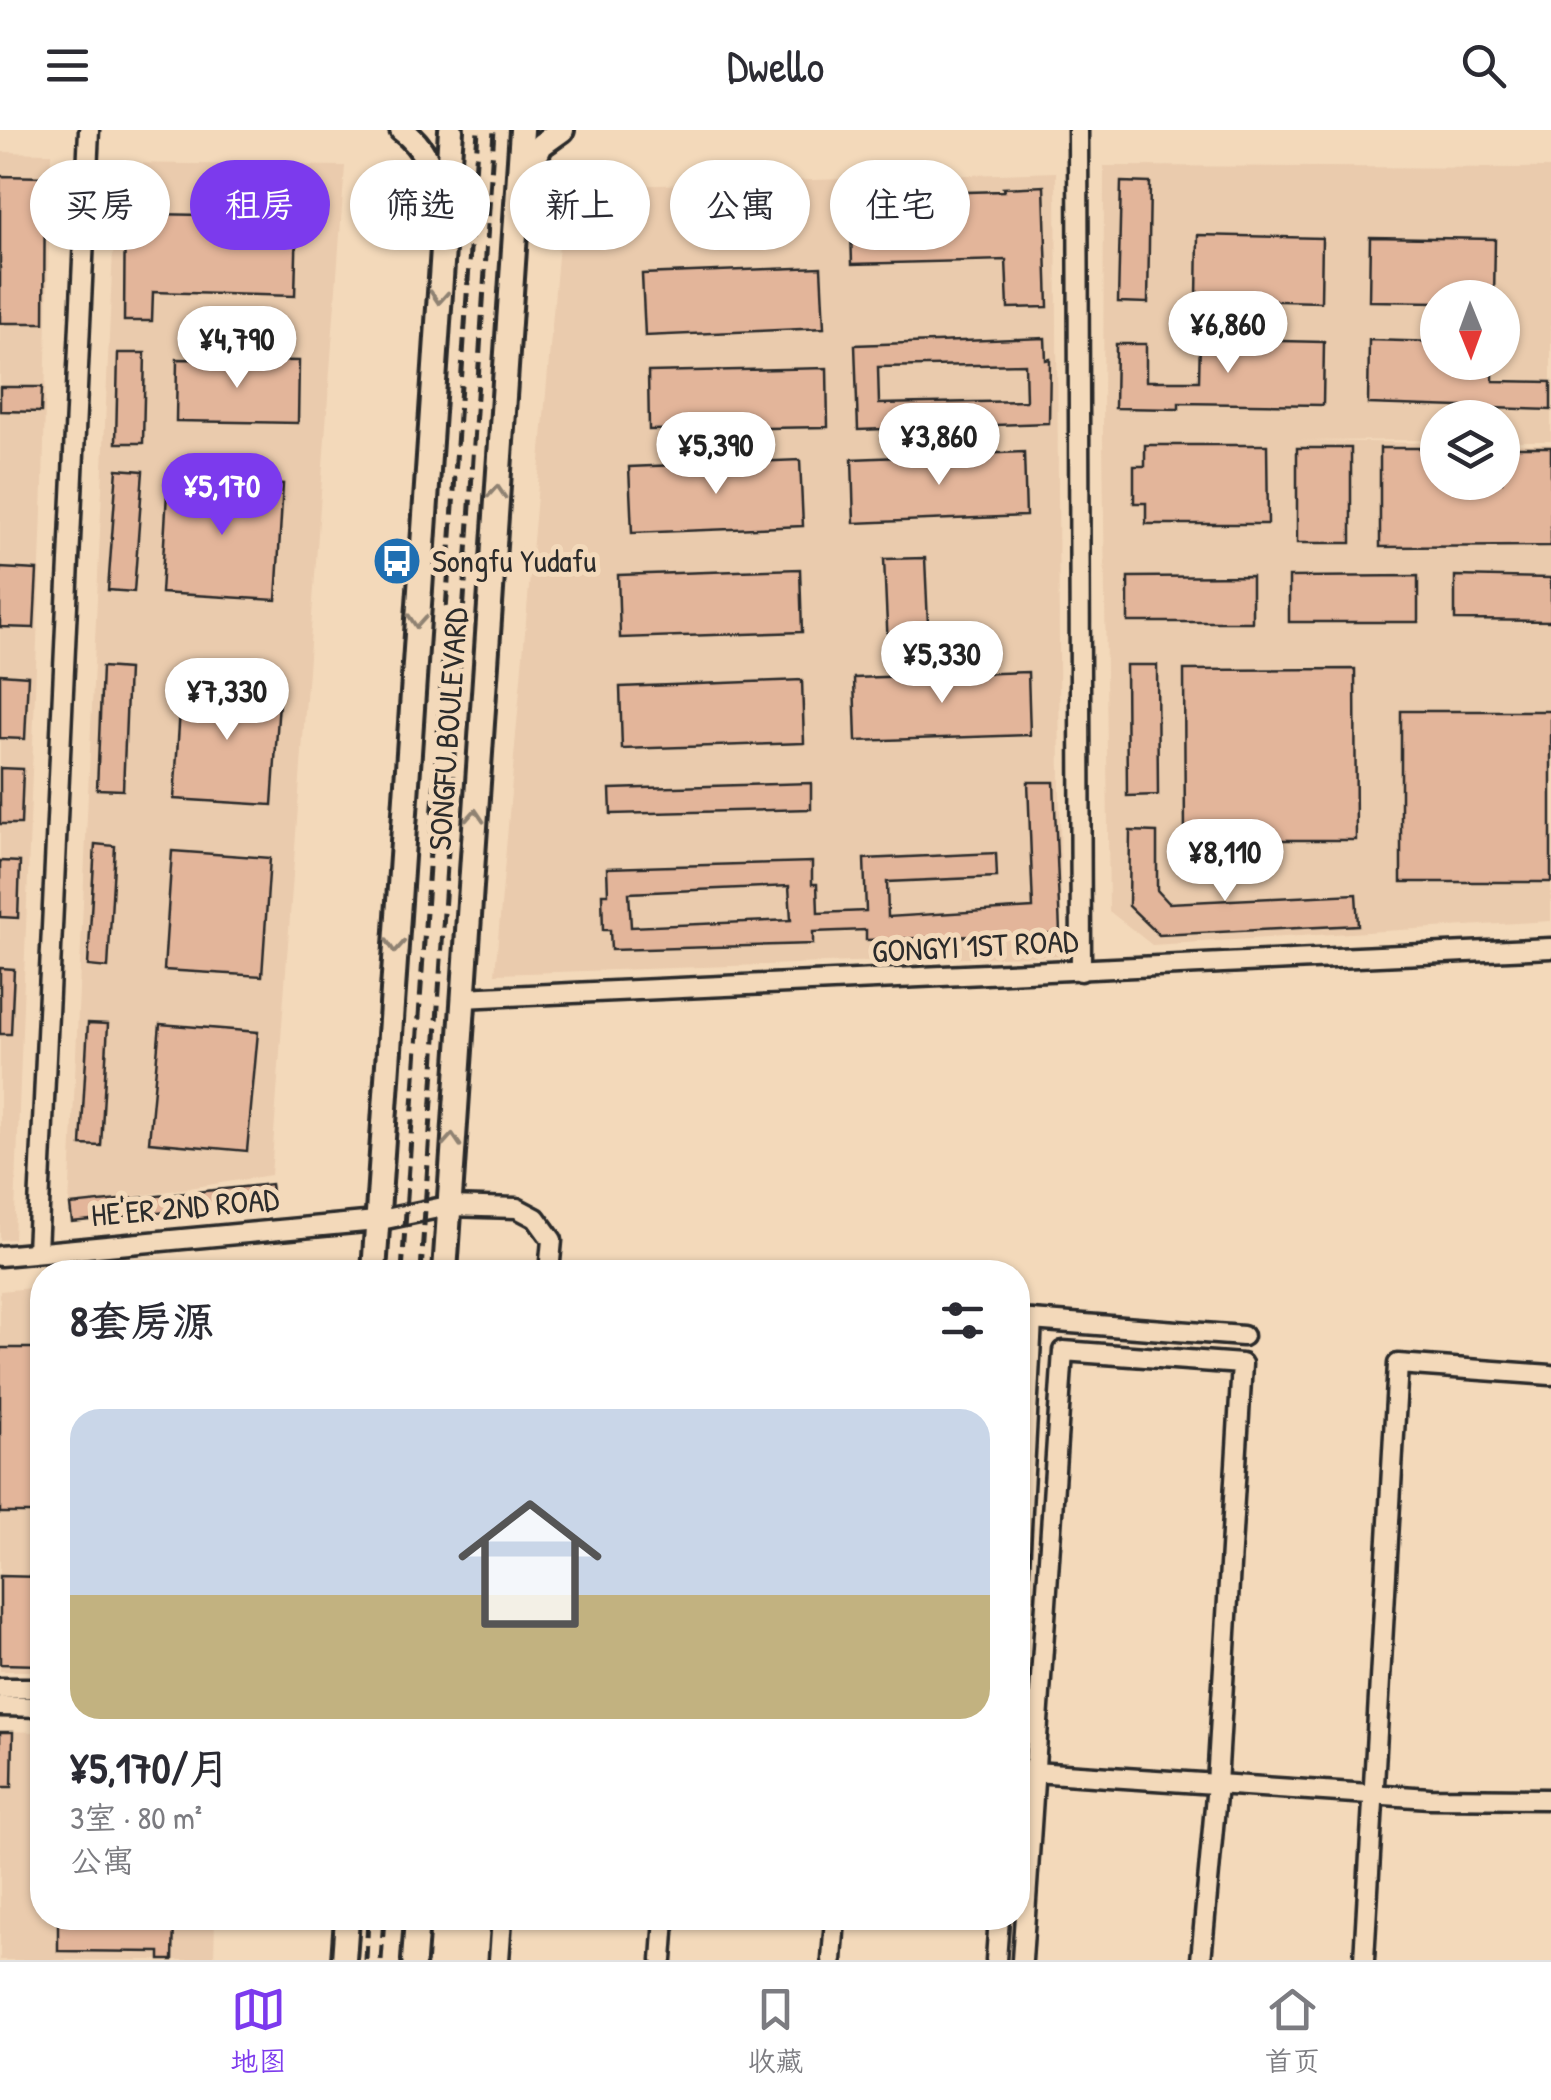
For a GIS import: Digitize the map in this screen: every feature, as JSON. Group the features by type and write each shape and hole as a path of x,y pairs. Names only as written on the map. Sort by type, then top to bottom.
{"main road":[{"path":"402,130 428,160"},
{"name":"SONGFU BOULEVARD","path":"448,160 450,130"},
{"name":"SONGFU BOULEVARD","path":"520,160 522,130"},
{"path":"533,160 542,146 562,130"},
{"name":"SONGFU BOULEVARD","path":"374,1260 443,250"},
{"name":"SONGFU BOULEVARD","path":"446,1260 514,250"},
{"path":"344,1960 345,1930"},
{"path":"414,1960 415,1930"}],"street":[{"path":"38,1251 89,130"},
{"path":"1078,130 1081,971"},
{"name":"GONGYI 1ST ROAD","path":"462,998 1551,948"},
{"name":"HE'ER 2ND ROAD","path":"0,1256 376,1221 448,1206 517,1208 536,1218 552,1240 550,1260"},
{"path":"1030,1319 1243,1336"},
{"path":"1030,1717 1063,1351 1242,1364 1217,1784 1201,1960"},
{"path":"1364,1960 1398,1364 1551,1375"},
{"path":"0,1688 30,1688"},
{"path":"0,1706 30,1707"},
{"path":"1030,1772 1375,1794 1551,1799"},
{"path":"499,1960 501,1930"},
{"path":"662,1960 665,1930"},
{"path":"832,1960 833,1930"},
{"path":"996,1960 998,1930"},
{"path":"1022,1930 1022,1960"}],"shaded area":[{"path":"0,152 51,153 51,160 30,160 30,250 49,250 43,485 14,1239 0,1240"},
{"path":"170,164 190,164 190,250 330,250 330,166 345,166 271,1175 69,1207 113,250 170,250"},
{"path":"1104,166 1551,168 1551,441 1520,441 1520,400 1420,400 1420,440 1294,441 1420,443 1420,500 1520,500 1520,444 1551,444 1551,921 1152,945 1109,911"},
{"path":"1056,172 1061,955 495,974 559,250 650,250 650,185 670,185 670,250 810,250 810,180 830,179 830,250 970,250 970,175"},
{"path":"30,1288 30,1671 0,1671 0,1291"},
{"path":"0,1731 30,1732 30,1930 215,1930 214,1960 0,1960"}],"building":[{"path":"0,176 30,177 30,250 44,250 44,323 0,323"},
{"path":"1121,182 1150,183 1148,303 1118,302"},
{"path":"1044,186 1048,307 1008,308 1006,260 852,264 852,250 970,250 970,192 1004,191 1003,188"},
{"path":"170,214 190,215 190,250 296,250 295,296 153,292 152,321 124,321 125,250 170,250"},
{"path":"1198,235 1322,238 1321,302 1197,299"},
{"path":"1370,237 1495,239 1494,280 1420,280 1420,302 1369,301"},
{"path":"821,267 824,328 645,336 642,274"},
{"path":"1045,338 1046,360 1050,359 1049,423 858,430 855,345","holes":["1025,364 1026,401 879,404 878,367"]},
{"path":"1200,339 1324,342 1323,405 1179,403 1179,409 1115,408 1116,344 1146,344 1146,381 1199,381"},
{"path":"1369,340 1420,341 1420,380 1551,382 1551,410 1520,409 1520,400 1420,400 1420,406 1368,404"},
{"path":"118,353 145,353 143,443 116,443"},
{"path":"177,359 299,361 298,423 176,421"},
{"path":"827,368 828,427 649,430 648,372"},
{"path":"0,387 42,387 41,412 0,411"},
{"path":"1145,445 1267,445 1268,524 1146,524 1146,503 1134,503 1134,466 1145,466"},
{"path":"1520,447 1551,447 1551,546 1380,547 1380,448 1420,448 1420,500 1520,500"},
{"path":"1297,448 1351,448 1351,543 1297,543"},
{"path":"1024,452 1026,516 854,523 852,459"},
{"path":"800,460 803,526 632,533 629,467"},
{"path":"117,469 143,471 134,592 108,590"},
{"path":"168,476 283,484 276,600 161,593"},
{"path":"925,558 929,646 888,648 884,559"},
{"path":"0,568 37,570 34,628 0,627"},
{"path":"800,569 802,632 620,638 618,575"},
{"path":"1252,576 1252,622 1128,622 1128,577"},
{"path":"1418,576 1418,622 1289,622 1289,577"},
{"path":"1455,576 1551,578 1551,621 1455,620"},
{"path":"1126,665 1157,665 1158,795 1127,796"},
{"path":"102,667 128,669 123,790 97,789"},
{"path":"1355,669 1356,840 1185,840 1184,670"},
{"path":"1028,672 1030,735 856,741 854,678"},
{"path":"0,674 28,676 25,739 0,738"},
{"path":"182,680 280,687 272,805 174,799"},
{"path":"802,680 804,743 622,749 620,687"},
{"path":"1401,711 1551,711 1551,882 1401,882"},
{"path":"0,768 23,769 21,824 0,824"},
{"path":"1028,782 1054,782 1060,933 866,940 866,930 813,932 813,944 611,950 610,930 603,930 602,894 608,894 607,868 812,862 818,913 866,911 864,859 996,853 997,877 887,882 888,917 1033,908","holes":["789,886 791,920 631,927 629,893"]},
{"path":"811,783 811,809 611,814 610,789"},
{"path":"1130,831 1157,832 1157,890 1169,903 1356,894 1358,925 1159,935 1129,906"},
{"path":"95,844 115,846 108,968 88,966"},
{"path":"172,851 270,858 262,976 164,970"},
{"path":"0,861 20,862 18,918 0,917"},
{"path":"0,968 14,969 11,1034 0,1034"},
{"path":"88,1023 108,1024 101,1146 81,1145"},
{"path":"160,1024 258,1032 247,1151 149,1142"},
{"path":"271,1184 273,1201 72,1222 70,1205"},
{"path":"0,1348 30,1348 30,1513 0,1513"},
{"path":"0,1576 30,1577 30,1665 0,1664"},
{"path":"0,1732 13,1732 12,1787 0,1787"},
{"path":"58,1930 174,1930 173,1960 160,1960 160,1952 58,1951"}],"railway":[{"path":"403,1260 478,130"},
{"path":"422,1260 494,130"},
{"path":"366,1960 367,1930"},
{"path":"381,1960 383,1930"}],"place":[{"name":"Songfu Yudafu","path":"397,561"}]}
